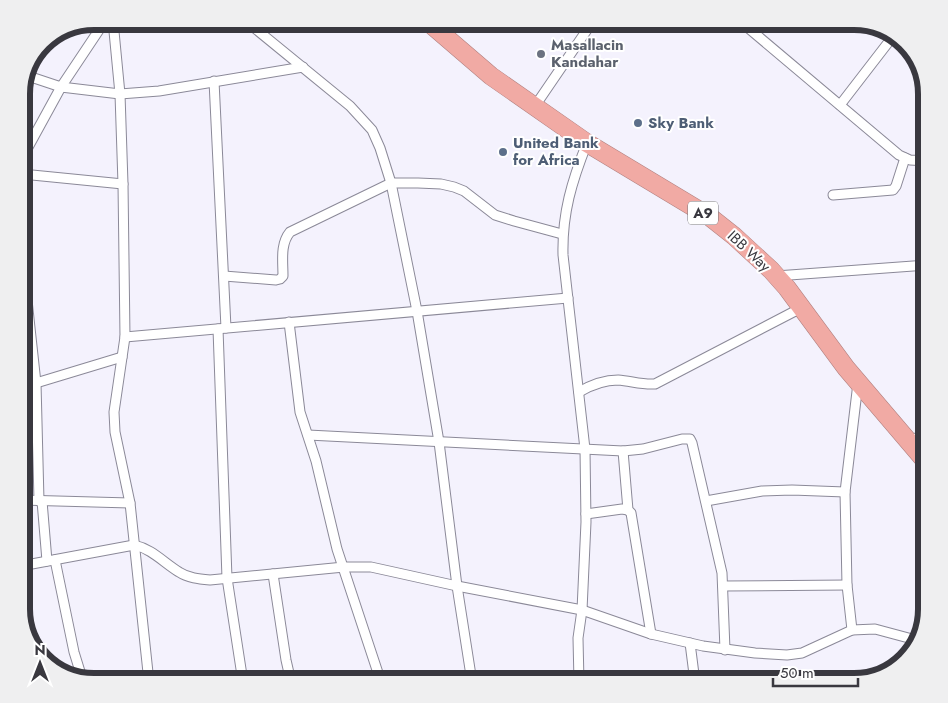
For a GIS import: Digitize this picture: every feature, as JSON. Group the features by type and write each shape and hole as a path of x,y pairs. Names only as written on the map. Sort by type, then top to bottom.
{"highway":[{"name":"IBB Way","path":"437,30 491,76 587,143 710,217 734,236 776,276 858,382 918,453"}],"street":[{"path":"30,143 60,87 99,30"},
{"path":"114,30 120,94 125,337 114,412 115,432 130,504 148,673"},
{"path":"257,30 350,106 372,130 380,148 391,184 417,311 438,442 471,673"},
{"path":"535,106 587,30"},
{"path":"758,30 840,105 899,155 910,160 918,160"},
{"path":"840,105 889,41"},
{"path":"32,78 60,87 120,94 159,91 302,66"},
{"path":"214,81 224,276 222,328 227,578 242,673"},
{"path":"579,673 578,638 582,610 586,514 585,449 562,255 562,234 574,176 587,143"},
{"path":"833,195 893,190 906,158"},
{"path":"30,175 123,184"},
{"path":"224,276 280,279 282,276 283,244 290,232 391,184 442,184 454,187 464,191 495,214 562,234"},
{"path":"776,276 918,266"},
{"path":"125,337 568,298"},
{"path":"579,392 592,385 606,381 619,380 643,385 655,384 801,308"},
{"path":"289,322 300,412 344,567 378,673"},
{"path":"30,328 36,383 40,501 51,561 80,671"},
{"path":"36,383 122,357"},
{"path":"852,630 847,585 845,492 858,382"},
{"path":"308,435 623,451 643,449 682,439 690,439 719,553 723,586 725,650"},
{"path":"907,440 918,438"},
{"path":"623,451 628,510"},
{"path":"706,501 762,492 792,490 845,492"},
{"path":"30,500 130,504"},
{"path":"586,514 622,509 632,513 651,634"},
{"path":"30,564 134,545 145,547 180,573 195,578 210,580 344,567 371,567 582,610 651,634 725,650 787,655 802,653 852,630 875,629 910,638"},
{"path":"273,574 290,673"},
{"path":"723,586 847,585"},
{"path":"690,643 693,673"}],"place":[{"name":"Masallacin Kandahar","path":"541,54"},
{"name":"Sky Bank","path":"638,123"},
{"name":"United Bank for Africa","path":"503,152"}]}
